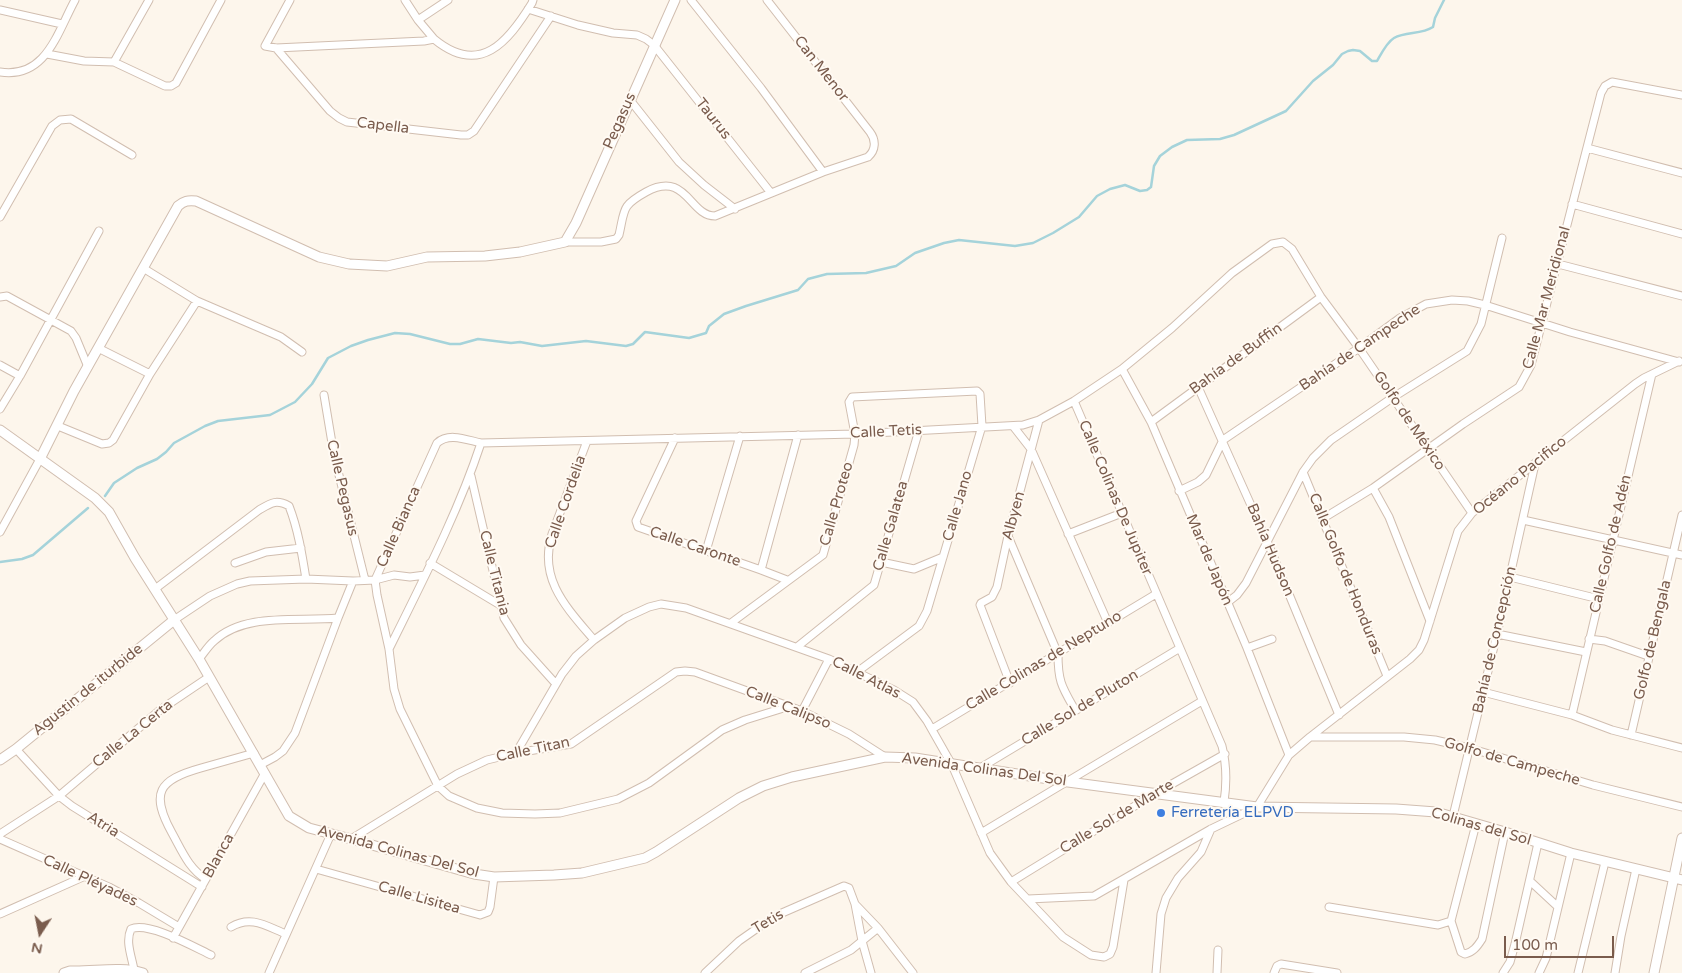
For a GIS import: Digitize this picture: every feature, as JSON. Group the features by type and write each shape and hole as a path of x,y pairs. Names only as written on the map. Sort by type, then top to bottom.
{"street":[{"path":"0,72 13,73 32,68 47,54 76,0"},
{"path":"114,62 149,0"},
{"path":"47,54 84,60 114,62 165,86 172,86 176,83 222,0"},
{"path":"290,0 265,46 276,48 434,39"},
{"path":"405,0 418,20 434,39 451,50 473,56 499,46 517,27 533,0"},
{"path":"418,20 448,0"},
{"name":"Pegasus","path":"565,242 576,223 675,0"},
{"path":"0,532 98,348 178,206 183,202 191,200 227,214 319,257 349,264 387,266 427,257 485,256 520,252 565,242 601,242 616,239 619,235 627,205 631,200 656,186 669,186 676,189 690,199 705,214 715,216 823,172 761,88 691,0"},
{"name":"Can Menor","path":"768,0 874,138 874,148 868,157 823,172"},
{"path":"0,10 62,24"},
{"path":"528,10 613,33 637,35 654,45"},
{"name":"Capella","path":"276,48 330,111 347,122 461,136 468,135 474,130 551,16"},
{"name":"Taurus","path":"654,45 771,193"},
{"name":"Calle Mar Meridional","path":"1322,519 1373,488 1427,448 1519,387 1531,364 1601,93 1605,86 1612,82 1682,95"},
{"path":"630,100 679,162 704,186 736,208"},
{"path":"0,216 52,126 60,120 71,119 132,155"},
{"path":"1587,148 1682,173"},
{"path":"1572,204 1682,234"},
{"path":"0,408 20,376 99,231"},
{"path":"1228,602 1237,595 1246,583 1303,472 1318,453 1331,440 1392,398 1467,351 1481,324 1502,238"},
{"name":"Golfo de México","path":"1272,244 1283,242 1288,245 1321,297 1359,348 1472,513"},
{"name":"Calle Tetis","path":"440,440 449,437 481,443 854,434 982,426 1013,426 1039,420 1074,401 1122,369 1172,328 1232,273 1272,244"},
{"path":"1558,264 1682,296"},
{"path":"143,268 197,301 281,337 302,352"},
{"path":"0,297 7,296 70,331 76,338 88,367"},
{"name":"Bahía de Buffin","path":"1151,422 1321,297"},
{"name":"Bahía de Campeche","path":"1223,440 1400,318 1426,304 1452,300 1485,305 1612,344 1680,362"},
{"path":"58,426 93,441 109,443 113,440 150,374 197,301"},
{"path":"98,348 150,374"},
{"name":"Océano Pacifico","path":"1257,807 1289,755 1419,650 1458,531 1472,513 1635,384 1652,374 1680,362"},
{"path":"0,365 20,376"},
{"name":"Mar de Japón","path":"1122,369 1151,422 1228,602 1289,755"},
{"name":"Calle Golfo de Adén","path":"1572,715 1652,374"},
{"name":"Bahía Hudson","path":"1198,387 1267,541 1339,715"},
{"name":"Calle Proteo","path":"731,623 787,580 817,561 822,555 854,445 850,399 979,392"},
{"name":"Calle Jano","path":"857,672 919,626 924,619 982,426 979,392"},
{"name":"Calle Pegasus","path":"324,395 334,455 365,580"},
{"name":"Calle Colinas De Jupiter","path":"1074,401 1225,754 1227,781 1224,802"},
{"name":"Albyen","path":"1010,683 980,605 995,593 1039,420"},
{"path":"1013,426 1031,450 1108,622"},
{"name":"Avenida Colinas Del Sol","path":"0,430 68,477 103,505 199,659 290,816 309,828 474,874 494,877 554,876 582,873 633,862 656,852 739,798 763,786 792,777 885,757 915,758 1068,782 1224,802"},
{"name":"Calle Galatea","path":"797,647 869,590 876,579 919,430"},
{"path":"761,570 798,435"},
{"path":"706,551 740,436"},
{"name":"Calle Caronte","path":"675,438 636,521 638,527 787,580"},
{"name":"Calle Bianca","path":"174,620 210,596 237,584 264,580 375,580 440,440"},
{"path":"1179,491 1198,482 1206,475 1223,440"},
{"name":"Calle Cordelia","path":"587,441 549,545 548,558 552,579 561,600 594,640"},
{"path":"389,649 471,476 481,443"},
{"name":"Bahía de Concepción","path":"1453,816 1497,634 1535,464"},
{"name":"Calle Golfo de Honduras","path":"1303,472 1387,676"},
{"name":"Calle Titania","path":"471,476 504,618 521,645 556,684"},
{"path":"1373,488 1389,517 1430,621"},
{"path":"154,588 238,525 271,503 280,502 289,506 302,548 306,579"},
{"path":"1068,534 1122,513"},
{"name":"Golfo de Bengala","path":"1631,735 1682,515"},
{"path":"1523,520 1682,556"},
{"path":"1008,536 1058,654 1058,674 1061,685 1075,710"},
{"path":"235,563 266,552 302,548"},
{"path":"881,562 914,569 943,557"},
{"path":"430,563 500,605"},
{"path":"425,575 410,577 394,575 375,580 377,595 389,649 394,689 400,709 438,786 449,796 465,804 502,813 535,814 560,813 618,799 649,783 722,730 744,720 790,706"},
{"path":"1510,577 1599,599"},
{"path":"260,765 283,751 295,733 335,618 353,581"},
{"name":"Calle Colinas de Neptuno","path":"932,729 1156,594"},
{"name":"Calle Atlas","path":"516,753 571,662 594,640 625,618 661,604 686,608 830,659 894,690 913,702 932,729 952,765 995,862 1011,882 1063,937 1091,955 1104,957 1110,954 1113,947 1124,880"},
{"path":"199,659 213,641 242,624 255,621 335,618"},
{"name":"Agustin de iturbide","path":"0,760 174,620"},
{"path":"1497,634 1586,652"},
{"path":"1247,648 1272,639"},
{"path":"1589,639 1605,641 1648,656"},
{"name":"Calle Sol de Pluton","path":"980,768 1180,648"},
{"path":"802,711 830,659"},
{"name":"Calle Titan","path":"351,839 457,774 487,760 571,744 676,672 685,671"},
{"name":"Calle Calipso","path":"685,671 709,677 802,711 849,734 885,757"},
{"name":"Calle La Certa","path":"59,796 160,710 209,677"},
{"path":"1483,692 1572,715 1612,730 1682,748"},
{"path":"981,833 1202,701"},
{"name":"Golfo de Campeche","path":"1310,737 1404,737 1435,740 1470,748 1592,786 1682,807"},
{"name":"Atria","path":"16,749 59,796 202,887"},
{"path":"206,879 193,870 161,812 161,795 164,785 182,773 254,753"},
{"name":"Calle Sol de Marte","path":"1011,882 1156,793 1225,754"},
{"name":"Blanca","path":"173,938 265,774"},
{"path":"0,834 59,796"},
{"name":"Colinas del Sol","path":"1224,802 1257,807 1396,809 1436,812 1571,853 1678,879"},
{"path":"1028,899 1094,896 1211,829 1257,807"},
{"path":"1476,824 1451,921 1461,952 1465,954 1477,948 1482,940 1505,832"},
{"path":"1156,973 1161,914 1166,898 1178,878 1201,852 1211,829"},
{"path":"269,973 331,834"},
{"path":"1654,973 1678,879 1682,838"},
{"name":"Calle Pléyades","path":"0,839 132,899 179,927"},
{"path":"1503,973 1510,962 1538,843"},
{"path":"1539,973 1546,958 1571,853"},
{"path":"1578,973 1604,862"},
{"name":"Calle Lisitea","path":"316,868 480,915 488,912 490,908 494,877"},
{"path":"1614,973 1636,869"},
{"path":"0,914 83,877"},
{"path":"1530,880 1558,907"},
{"name":"Tetis","path":"706,973 738,941 782,913 841,887 849,888 855,904"},
{"path":"855,904 878,928 913,973"},
{"path":"855,904 862,941 871,973"},
{"path":"1329,907 1438,925 1451,921"},
{"path":"231,928 246,921 253,921 286,934"},
{"path":"64,973 70,971 139,972 129,947 128,937 131,929 136,927 142,927 173,938 210,955"},
{"path":"806,973 851,950 878,928"},
{"path":"1217,973 1218,950"},
{"path":"1274,973 1276,966 1281,964 1337,973"}],"waterway":[{"path":"105,496 114,483 137,468 157,459 174,443 205,426 218,421 270,415 295,402 312,384 328,358 351,346 368,340 395,333 410,334 450,344 460,344 478,339 511,343 520,342 542,346 586,341 626,346 633,344 645,332 689,338 706,333 709,326 724,314 798,290 808,279 827,274 866,273 896,266 915,253 959,240 1015,246 1033,243 1079,217 1097,196 1110,189 1125,185 1140,191 1147,190 1151,187 1154,166 1160,156 1172,147 1187,140 1220,139 1234,135 1286,111 1313,81 1333,65 1342,54 1353,50 1360,51 1372,61 1377,61 1394,38 1433,27 1435,18 1444,0"},
{"path":"0,562 22,559 33,555 88,508"}],"place":[{"name":"Ferretería ELPVD","path":"1161,813"}]}
